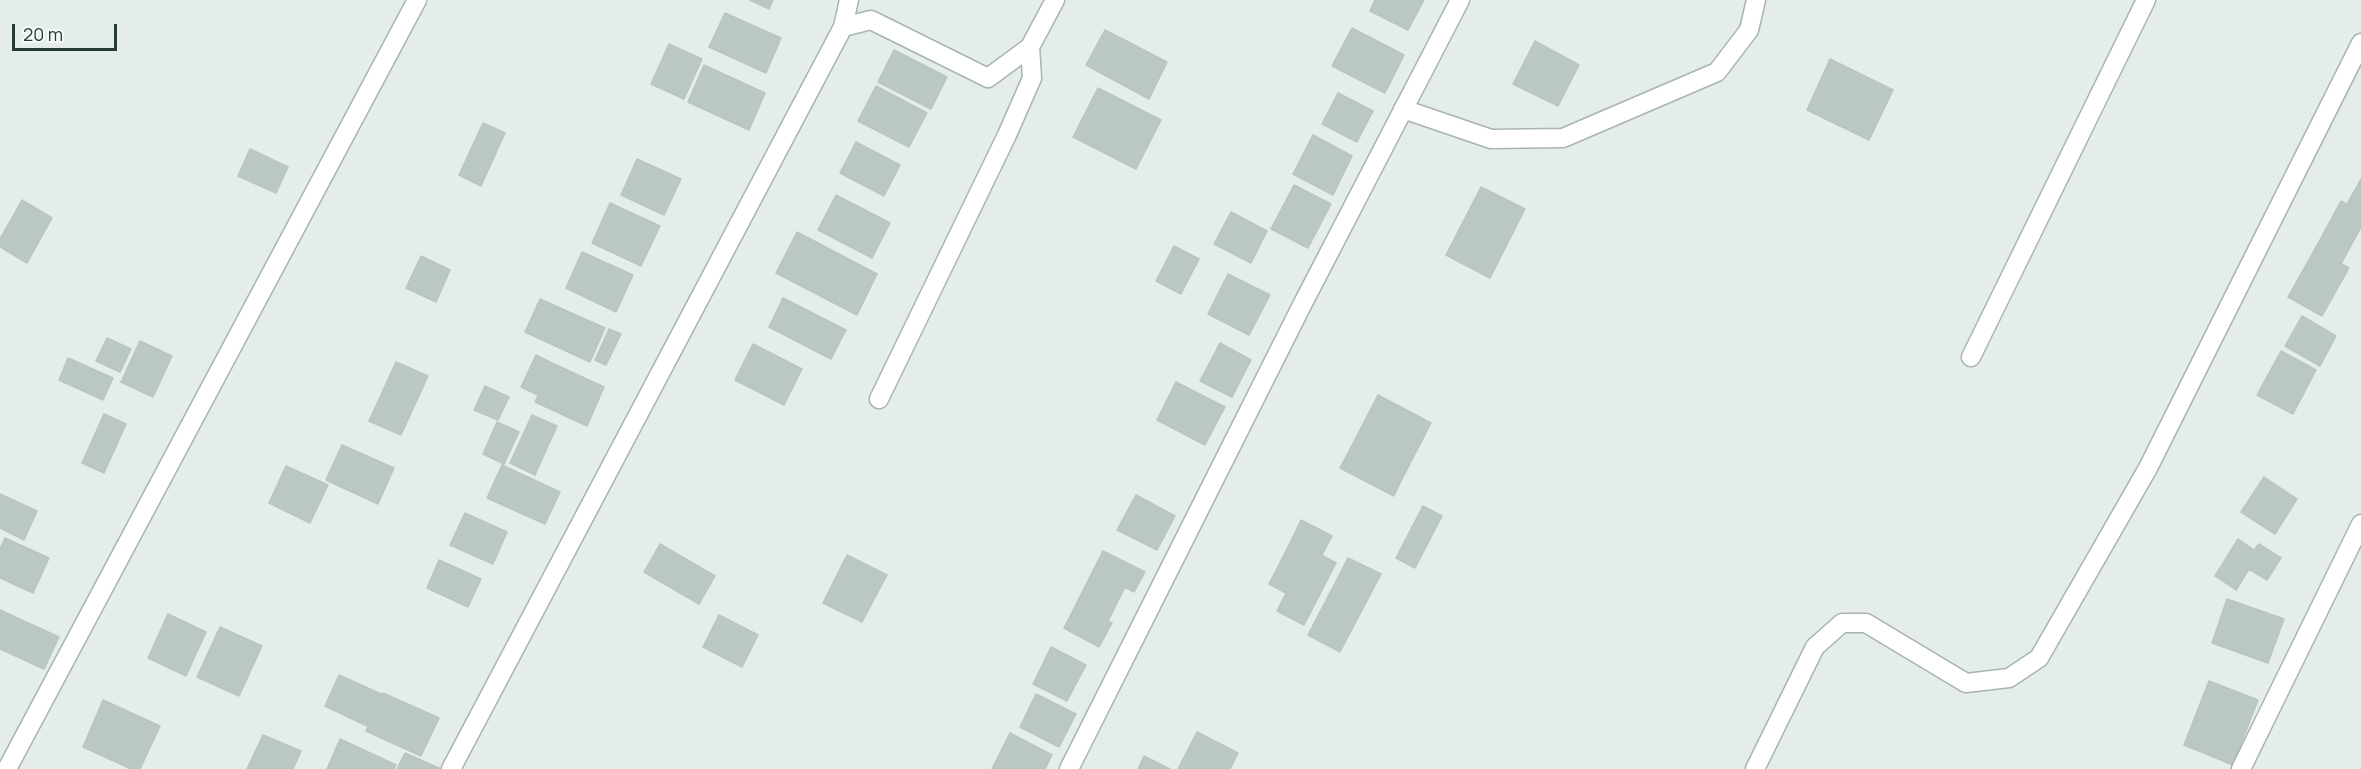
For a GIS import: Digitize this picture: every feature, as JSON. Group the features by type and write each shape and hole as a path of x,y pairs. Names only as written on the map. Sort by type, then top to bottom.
{"street":[{"path":"7,769 417,0"},
{"path":"451,769 843,27 849,0"},
{"path":"843,27 871,20 988,78 1030,47 1055,0"},
{"path":"1068,769 1460,0"},
{"path":"1403,109 1491,139 1563,138 1717,72 1749,30 1756,0"},
{"path":"1971,357 2146,0"},
{"path":"1755,769 1815,647 1842,623 1866,623 1966,683 2009,678 2039,658 2148,468 2361,43"},
{"path":"879,399 1020,106 1032,78 1030,47"},
{"path":"2241,769 2361,524"}],"building":[{"path":"750,0 773,0 769,9"},
{"path":"1375,0 1424,0 1408,30 1370,11"},
{"path":"725,13 781,38 766,73 709,47"},
{"path":"1352,28 1404,55 1385,93 1332,66"},
{"path":"1105,30 1167,62 1149,99 1086,65"},
{"path":"1535,41 1579,65 1558,106 1513,84"},
{"path":"669,44 702,59 684,99 651,84"},
{"path":"894,50 947,77 931,109 878,82"},
{"path":"1830,59 1893,90 1869,140 1807,110"},
{"path":"704,65 765,93 749,130 688,102"},
{"path":"876,86 927,113 909,147 858,121"},
{"path":"1098,88 1161,120 1136,169 1073,137"},
{"path":"1338,93 1373,111 1357,142 1322,124"},
{"path":"483,123 505,133 481,186 459,175"},
{"path":"1313,135 1352,156 1333,195 1293,174"},
{"path":"856,142 900,165 884,196 840,173"},
{"path":"250,149 288,167 276,193 238,176"},
{"path":"637,159 681,179 664,215 621,195"},
{"path":"2361,179 2361,212 2347,204"},
{"path":"1294,185 1331,204 1308,248 1271,229"},
{"path":"1481,187 1525,209 1490,278 1446,255"},
{"path":"836,195 890,223 872,258 818,230"},
{"path":"22,200 52,218 27,263 0,247 0,239"},
{"path":"2341,201 2361,212 2361,227 2341,264 2315,249"},
{"path":"610,203 660,226 641,266 592,243"},
{"path":"1231,212 1267,231 1251,263 1214,244"},
{"path":"797,232 877,274 857,315 776,273"},
{"path":"1174,246 1199,259 1181,294 1156,281"},
{"path":"2315,249 2349,268 2322,316 2288,297"},
{"path":"582,252 633,275 616,312 566,288"},
{"path":"421,256 450,270 436,302 406,288"},
{"path":"1228,274 1270,295 1249,335 1208,314"},
{"path":"783,298 846,330 831,359 769,327"},
{"path":"540,299 605,328 590,362 525,332"},
{"path":"2302,316 2336,336 2320,366 2285,346"},
{"path":"609,329 621,334 606,365 595,360"},
{"path":"107,338 131,349 120,372 96,361"},
{"path":"140,341 172,356 153,397 121,382"},
{"path":"1220,343 1251,360 1232,397 1200,381"},
{"path":"753,344 802,369 784,405 735,380"},
{"path":"2281,351 2316,370 2293,414 2257,395"},
{"path":"536,355 552,363 538,395 521,387"},
{"path":"68,358 113,378 103,400 59,380"},
{"path":"396,362 428,376 401,435 369,421"},
{"path":"552,363 604,387 587,426 535,402"},
{"path":"1176,382 1225,407 1205,445 1157,420"},
{"path":"485,386 509,397 498,420 474,410"},
{"path":"1378,395 1431,423 1400,483 1347,455"},
{"path":"104,414 126,424 104,473 82,463"},
{"path":"532,415 557,426 535,475 510,463"},
{"path":"497,422 519,432 504,464 483,454"},
{"path":"342,445 394,468 378,504 326,480"},
{"path":"1347,455 1400,483 1394,496 1340,468"},
{"path":"502,465 560,492 545,524 487,498"},
{"path":"286,466 328,485 310,523 269,503"},
{"path":"2264,477 2297,499 2275,534 2241,512"},
{"path":"0,494 37,511 24,540 0,528"},
{"path":"1136,495 1175,516 1157,550 1117,530"},
{"path":"1423,506 1442,516 1415,568 1396,558"},
{"path":"465,513 507,532 493,564 450,545"},
{"path":"1301,520 1332,536 1322,555 1292,539"},
{"path":"5,538 49,558 33,593 0,578 0,549"},
{"path":"1292,539 1336,563 1304,625 1277,611 1286,593 1269,584"},
{"path":"2238,539 2254,550 2259,544 2281,558 2267,580 2249,569 2236,590 2215,576"},
{"path":"660,544 715,576 699,604 644,572"},
{"path":"1103,551 1145,572 1134,592 1125,587 1108,621 1112,623 1099,647 1064,628"},
{"path":"847,555 887,575 862,622 823,603"},
{"path":"1348,558 1381,574 1340,652 1308,635"},
{"path":"439,560 481,579 468,607 427,588"},
{"path":"2227,599 2284,619 2268,663 2212,643"},
{"path":"0,610 59,637 44,669 0,649"},
{"path":"168,614 206,632 186,676 148,658"},
{"path":"719,615 758,635 742,667 703,647"},
{"path":"220,627 262,646 239,696 197,677"},
{"path":"1051,647 1086,665 1067,701 1033,684"},
{"path":"339,675 381,694 367,726 325,706"},
{"path":"2209,681 2258,700 2233,765 2184,745"},
{"path":"383,693 439,718 421,756 366,731"},
{"path":"1036,694 1076,714 1059,747 1020,727"},
{"path":"103,700 160,726 140,769 131,769 83,747"},
{"path":"1197,732 1238,753 1230,769 1178,769"},
{"path":"1010,733 1052,755 1045,769 992,769"},
{"path":"263,735 301,751 293,769 247,769"},
{"path":"340,739 396,765 394,769 327,769"},
{"path":"405,753 441,769 397,769"},
{"path":"1144,756 1170,769 1138,769"}]}
